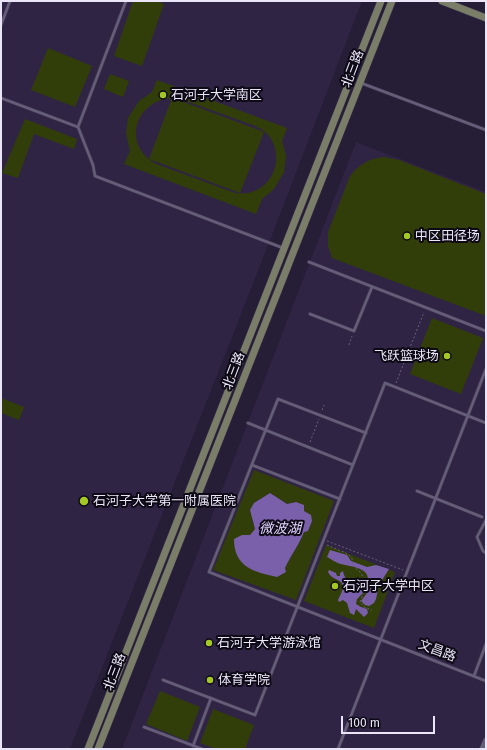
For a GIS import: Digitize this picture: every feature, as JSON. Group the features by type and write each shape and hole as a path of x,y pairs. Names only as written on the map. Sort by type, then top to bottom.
{"main road":[{"name":"北三路","path":"88,749 381,1"},
{"name":"北三路","path":"98,749 392,1"},
{"path":"442,1 486,18"}],"street":[{"path":"482,749 486,740"}],"lane":[{"path":"1,25 10,1"},
{"path":"126,1 78,127 93,165 95,176 283,248"},
{"path":"360,83 486,130"},
{"path":"1,98 78,127"},
{"path":"309,262 486,331"},
{"path":"310,314 354,331 372,287"},
{"path":"338,749 486,369"},
{"path":"163,680 255,715 385,383 486,423"},
{"path":"340,498 252,465 278,399 366,433"},
{"path":"248,423 353,465"},
{"name":"文昌路","path":"252,465 209,572 486,681"},
{"path":"417,491 482,517"},
{"path":"485,552 477,537 486,520"},
{"path":"474,676 486,644"},
{"path":"193,746 211,698"},
{"path":"144,727 202,749"}],"path":[{"path":"394,387 425,307"},
{"path":"349,345 354,331"},
{"path":"308,447 324,405"},
{"path":"324,539 407,571"},
{"path":"322,543 346,553 352,558 354,568 362,574 368,588 366,592 363,591 364,594 361,594 362,597 360,602 364,607 372,610"}],"shaded area":[{"path":"1,1 362,1 269,243 70,749 1,749"},
{"name":"石河子大学中区","path":"356,142 486,192 486,749 122,749"}],"green space":[{"path":"133,1 156,1 164,4 142,66 114,56"},
{"path":"48,48 92,66 75,107 31,90"},
{"path":"110,74 129,81 123,97 104,89"},
{"path":"157,80 287,128 282,141 286,156 284,172 274,189 262,199 256,214 124,164 130,151 126,133 128,118 139,101 152,92","holes":["172,98 149,159 140,148 136,138 136,127 140,117 147,108 158,101","173,98 180,99 254,126 261,129 269,136 273,142 276,155 275,169 272,175 268,181 257,190 249,193 240,193 264,132","150,159 240,193 235,193 159,165"]},
{"path":"25,119 77,139 74,149 34,134 18,178 2,173"},
{"name":"中区田径场","path":"384,157 399,160 486,194 486,316 332,258 328,246 328,232 350,176 365,163"},
{"name":"飞跃篮球场","path":"432,318 483,338 461,394 410,374"},
{"path":"1,398 24,407 19,420 1,413"},
{"path":"254,470 334,501 296,600 213,570","holes":["270,493 287,504 296,502 312,521 308,531 304,532 285,568 242,535 250,535 255,529 252,520 254,503"]},
{"path":"326,545 395,572 374,628 304,601"},
{"path":"160,691 200,707 187,741 146,724"},
{"path":"213,709 254,725 245,749 216,749 200,743"}],"water":[{"name":"微波湖","path":"270,493 287,504 296,502 304,505 304,511 311,515 312,521 308,531 304,532 287,563 285,568 286,572 277,577 261,573 247,567 237,556 234,539 242,535 250,535 255,529 250,510 254,503"},
{"path":"330,550 347,555 351,561 367,567 376,565 389,569 379,585 374,603 369,606 365,605 361,601 372,586 372,583 368,582 366,573 359,568 335,562 327,557"},
{"path":"329,570 336,573 337,576 340,576 340,573 343,571 347,580 355,585 360,580 365,589 357,599 356,604 367,609 368,613 364,617 356,609 354,615 350,613 347,603 343,600 339,602 338,600 343,587 340,582 331,576 328,572"}],"place":[{"name":"石河子大学南区","path":"163,95"},
{"name":"中区田径场","path":"407,236"},
{"name":"飞跃篮球场","path":"447,356"},
{"name":"石河子大学第一附属医院","path":"84,501"},
{"name":"石河子大学中区","path":"335,586"},
{"name":"石河子大学游泳馆","path":"209,643"},
{"name":"体育学院","path":"210,680"}]}
